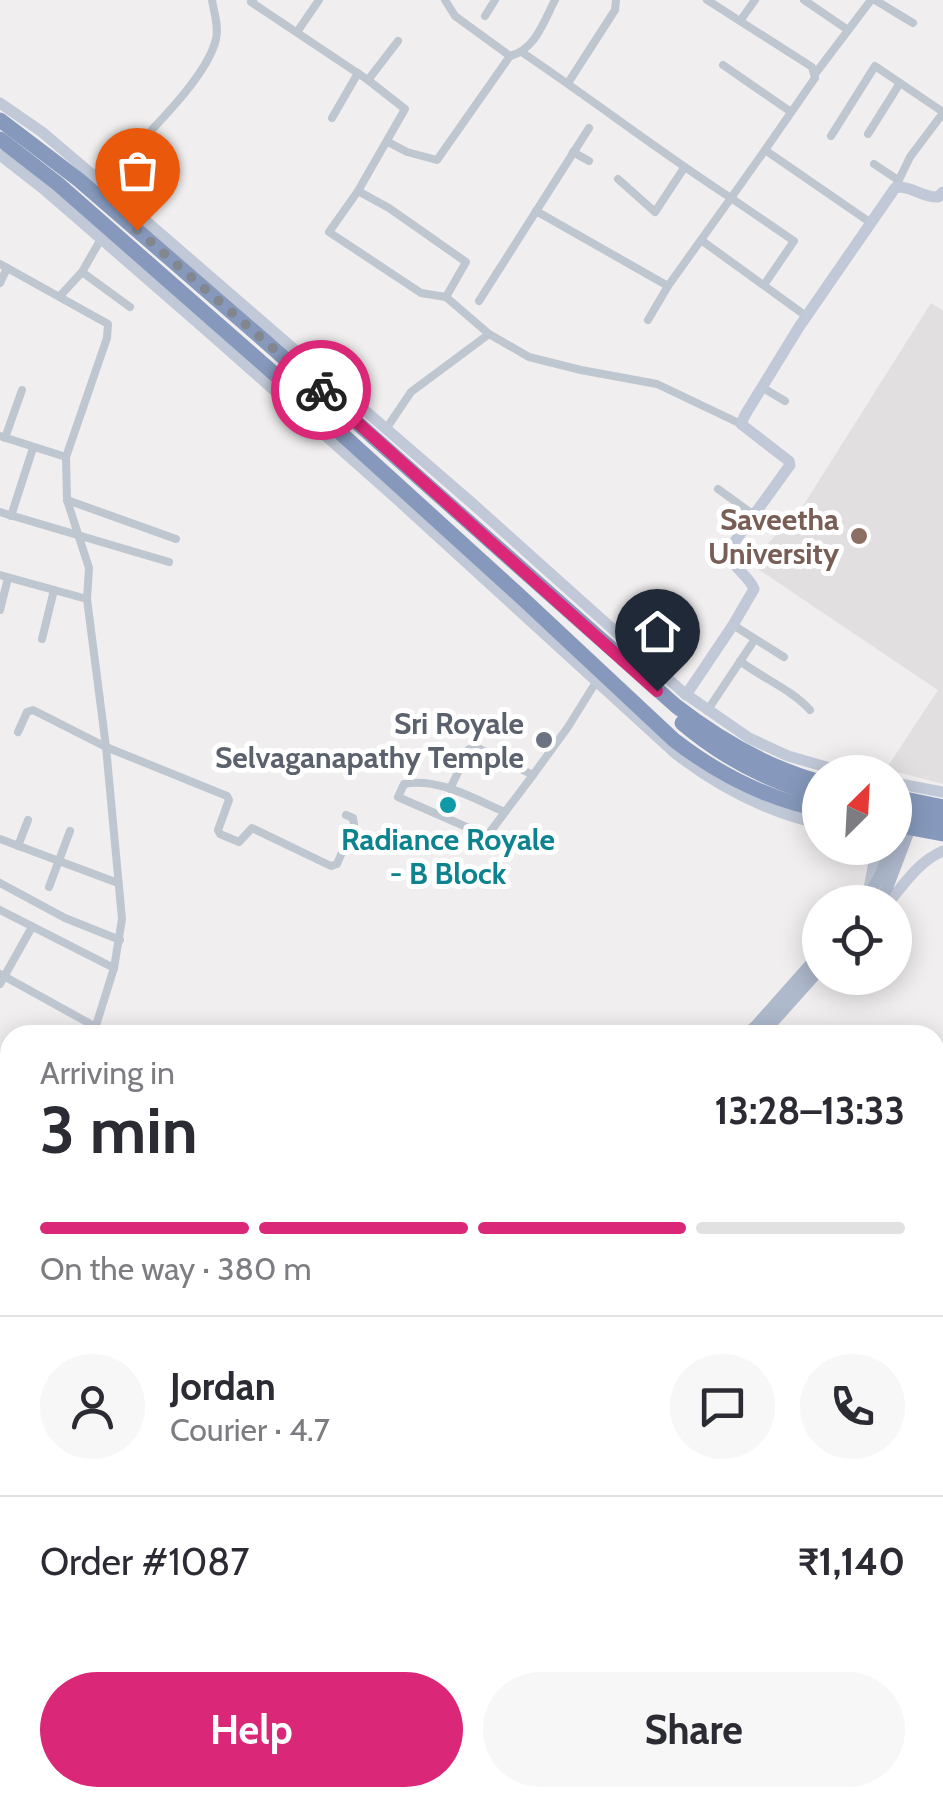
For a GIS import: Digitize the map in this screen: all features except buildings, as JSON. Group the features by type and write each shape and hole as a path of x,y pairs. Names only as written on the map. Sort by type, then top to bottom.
{"highway":[{"path":"0,120 65,168 264,335 676,706 718,737 763,762 802,776"},
{"path":"0,140 58,184 235,339 420,513 684,748 754,790 802,805"},
{"path":"602,642 705,741 770,778 802,790"},
{"path":"912,811 943,807"},
{"path":"912,817 943,828 938,836 943,848"}],"main road":[{"path":"757,1025 802,974"},
{"path":"771,1025 802,989"}],"street":[{"path":"102,182 174,105 211,55 218,26 212,0"},
{"path":"252,0 405,109 358,191 328,232 421,293 446,297 489,334 529,356 672,390 742,424 789,461 790,465 730,552 731,561 754,589 686,695"},
{"path":"297,32 319,0"},
{"path":"446,0 454,16 510,56"},
{"path":"485,16 495,0"},
{"path":"388,142 437,160 510,56 523,53 532,42 556,0"},
{"path":"568,83 615,10 616,0"},
{"path":"707,0 806,63 815,74"},
{"path":"740,21 755,0"},
{"path":"804,0 848,30"},
{"path":"648,320 815,74 873,0 912,23"},
{"path":"368,80 398,41"},
{"path":"523,53 684,168 794,240 764,285"},
{"path":"723,65 790,112"},
{"path":"742,424 806,316 943,113 875,66 831,136"},
{"path":"332,118 358,73"},
{"path":"868,134 900,83"},
{"path":"0,103 102,182 264,335 386,429 686,695 748,738 802,758"},
{"path":"479,301 589,128"},
{"path":"765,150 870,223"},
{"path":"573,152 589,161"},
{"path":"0,156 102,238 420,513 659,740 692,766 746,798 802,819"},
{"path":"874,164 896,184 930,198 943,192"},
{"path":"618,179 656,212 684,168"},
{"path":"358,191 466,262 446,297"},
{"path":"536,211 668,286"},
{"path":"60,296 82,272 102,238"},
{"path":"701,240 806,316"},
{"path":"0,283 4,266 108,324 107,338 66,458 67,500 90,568 87,598 122,919 114,968 96,1025"},
{"path":"82,272 130,306"},
{"path":"386,429 411,392 489,334"},
{"path":"763,388 785,401"},
{"path":"22,390 3,437 66,458"},
{"path":"11,516 33,448"},
{"path":"718,489 754,515"},
{"path":"67,500 176,539"},
{"path":"0,512 169,562"},
{"path":"0,610 4,576 87,598"},
{"path":"42,639 54,590"},
{"path":"734,625 784,658"},
{"path":"707,711 755,639"},
{"path":"740,661 799,698 810,710"},
{"path":"505,812 450,789 418,781 404,784 398,797 486,836 505,812 533,775 564,731 595,681"},
{"path":"18,732 27,712 33,710 106,748 226,796 230,800 218,830 220,834 240,842 252,828 331,866 337,864 354,824 353,818 346,815"},
{"path":"450,789 469,750 476,747 533,775"},
{"path":"912,786 943,792"},
{"path":"18,846 28,820"},
{"path":"49,887 70,831"},
{"path":"0,839 118,883"},
{"path":"902,885 943,848"},
{"path":"0,883 66,918 120,940"},
{"path":"0,910 114,968"},
{"path":"32,927 1,978 85,1025"},
{"path":"44,1016 50,1003"}],"shaded area":[{"name":"Saveetha University","path":"931,303 943,311 943,784 912,776 912,755 895,755 938,690 749,563 801,509"}],"way so far":[{"path":"137,230 321,390"}],"place":[{"name":"Saveetha University","path":"859,536"},
{"name":"Sri Royale Selvaganapathy Temple","path":"544,740"},
{"name":"Radiance Royale - B Block","path":"448,805"}],"route":[{"path":"321,390 657,691"}]}
